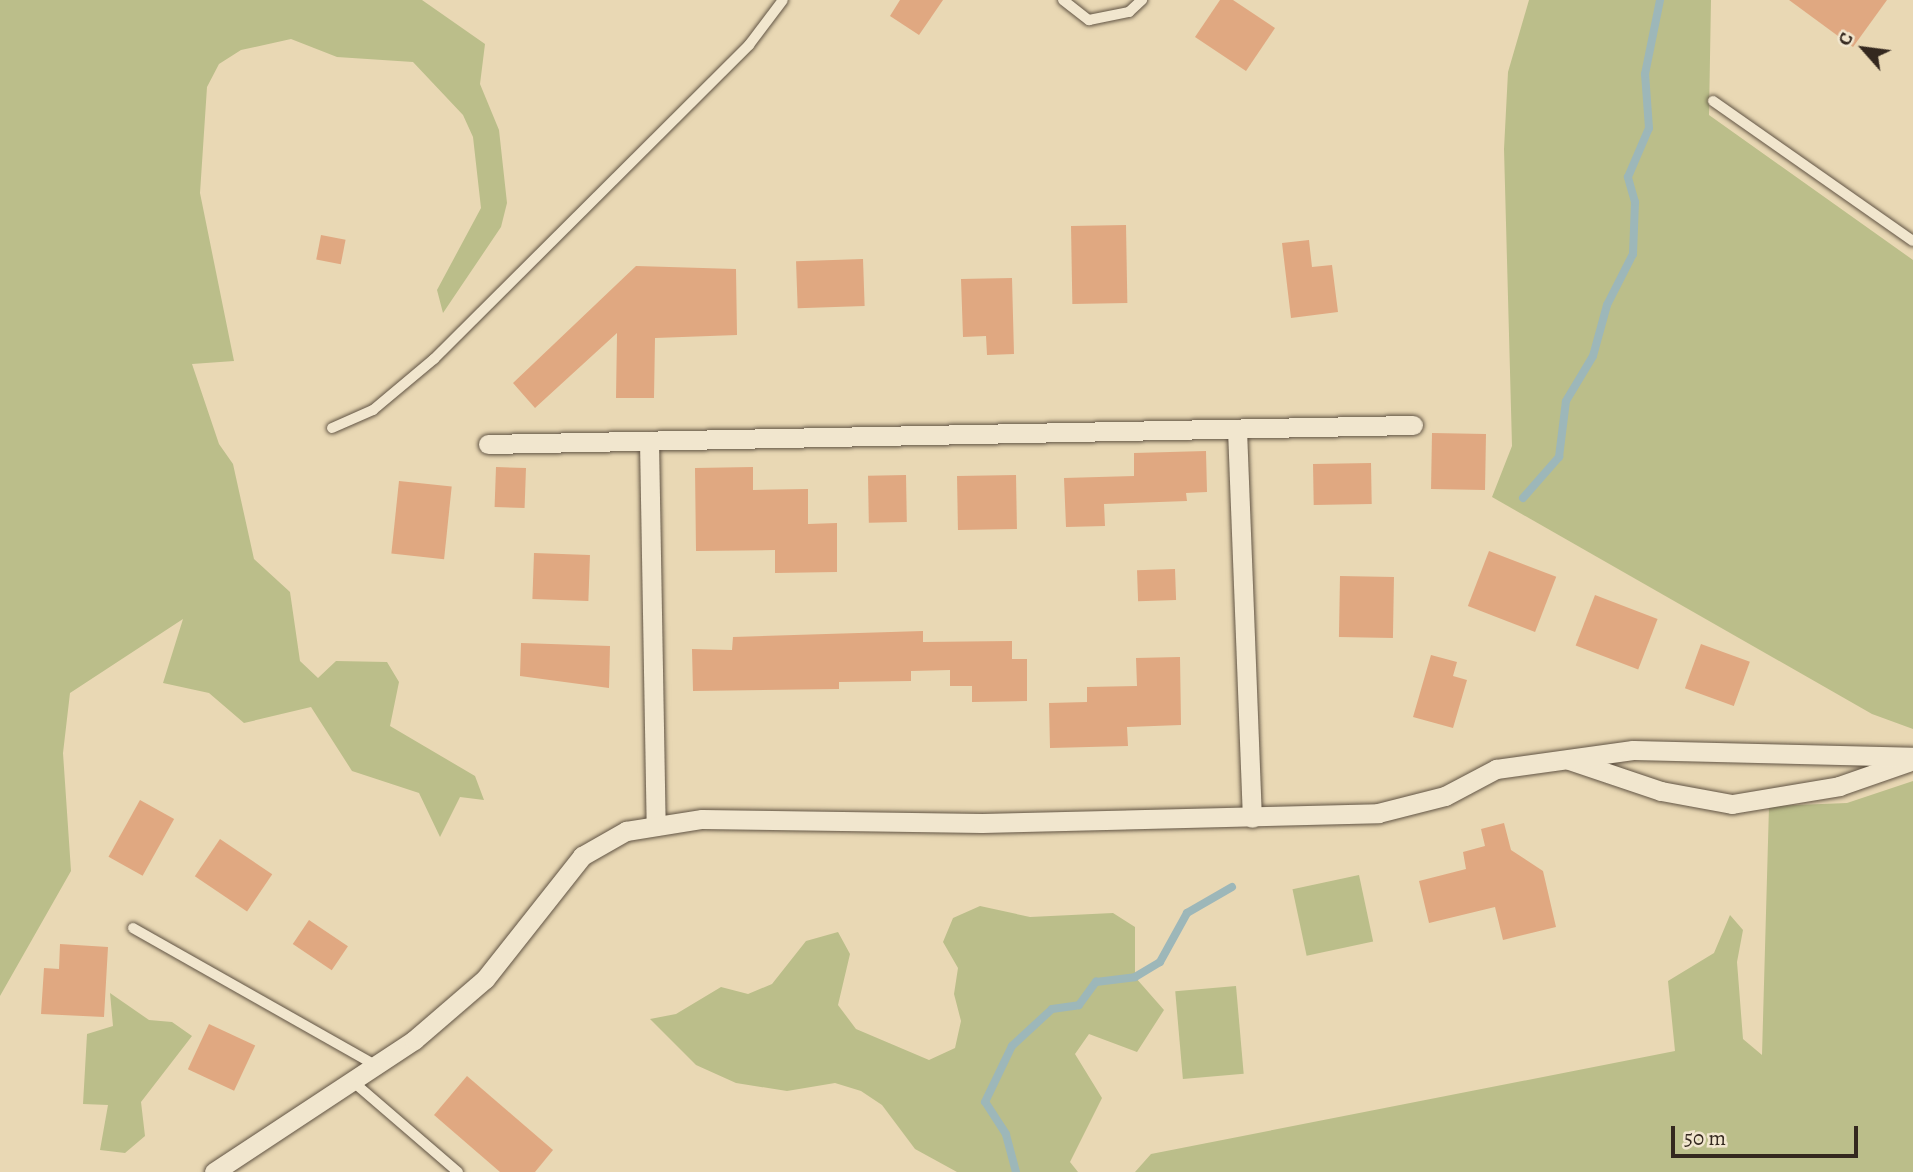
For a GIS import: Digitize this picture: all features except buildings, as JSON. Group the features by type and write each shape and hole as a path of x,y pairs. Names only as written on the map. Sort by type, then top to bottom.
{"street":[{"path":"488,444 1413,425"},
{"path":"1237,429 1252,818"},
{"path":"649,441 656,826"},
{"path":"214,1172 348,1078 375,1065 485,979 582,856 626,831 702,819 1252,818 1378,813 1445,796 1496,769 1633,750 1913,759"},
{"path":"1564,759 1661,791 1732,804 1839,786 1913,759"}],"lane":[{"path":"332,428 373,410 434,359 749,45 783,0"},
{"path":"1063,0 1089,20 1129,12 1142,0"},
{"path":"1713,101 1913,241"},
{"path":"133,928 375,1065"},
{"path":"348,1078 458,1172"}],"green space":[{"path":"0,0 422,0 485,44 480,84 499,130 507,203 501,227 443,313 437,290 481,208 473,137 463,115 413,62 337,57 291,39 241,50 219,64 207,87 200,193 234,361 192,364 219,444 233,464 254,559 290,592 300,661 318,678 336,661 387,662 399,682 390,726 475,776 484,800 460,797 440,837 419,793 352,771 311,707 244,723 209,693 163,683 183,619 70,693 63,753 71,871 0,996"},
{"path":"1529,0 1711,0 1709,115 1913,260 1913,729 1872,714 1492,497 1512,446 1504,149 1508,72"},
{"path":"1913,781 1913,1172 1135,1172 1151,1154 1675,1051 1668,981 1714,953 1730,915 1743,930 1737,962 1743,1039 1762,1055 1769,806 1847,803"},
{"path":"1359,875 1373,942 1307,956 1292,889"},
{"path":"980,906 1030,917 1113,913 1135,927 1135,977 1164,1010 1137,1052 1089,1034 1075,1054 1102,1098 1070,1162 1078,1172 957,1172 915,1149 882,1105 861,1091 835,1083 787,1091 736,1083 696,1065 650,1019 676,1014 721,987 748,994 772,984 806,941 838,932 850,954 838,1005 856,1029 929,1060 955,1048 961,1021 954,994 958,968 943,942 953,918"},
{"path":"1236,986 1244,1074 1183,1079 1175,991"},
{"path":"110,993 149,1020 172,1022 192,1036 141,1102 145,1136 125,1153 100,1150 108,1105 83,1104 87,1034 113,1026"}],"waterway":[{"path":"1523,498 1559,457 1566,401 1593,356 1607,305 1633,254 1635,202 1628,177 1649,128 1645,74 1660,0"},
{"path":"1016,1172 1006,1134 985,1102 1012,1046 1052,1009 1079,1005 1096,982 1135,977 1160,962 1187,913 1232,887"}]}
